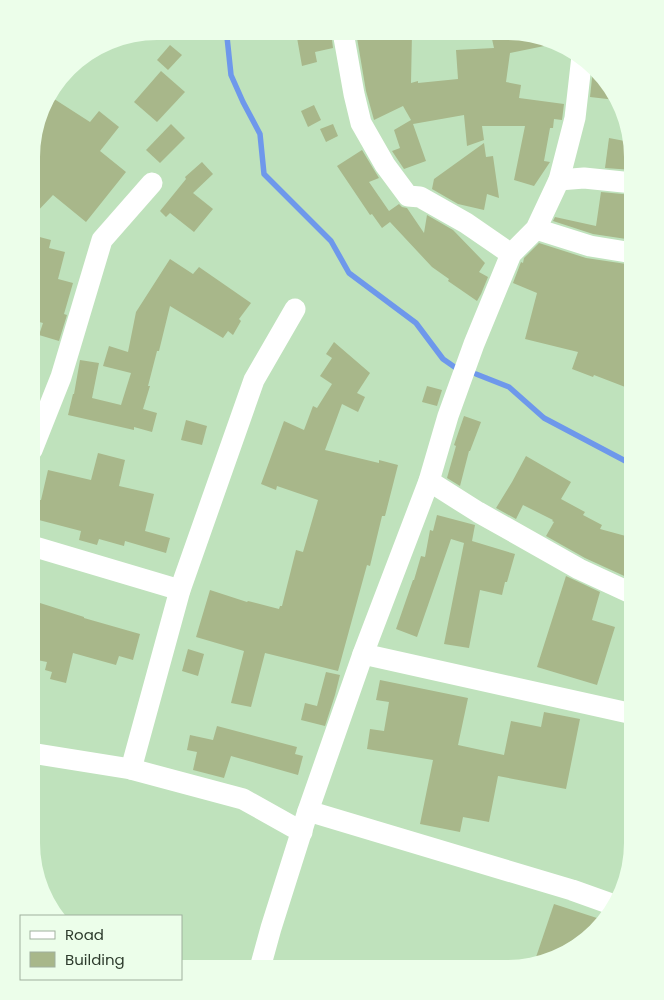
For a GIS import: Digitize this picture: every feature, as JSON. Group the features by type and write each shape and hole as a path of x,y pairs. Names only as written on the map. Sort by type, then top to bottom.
{"street":[{"path":"344,40 361,123 385,165 408,196 420,197 466,223 511,254"},
{"path":"262,960 308,811 363,654 429,481 448,416 467,362 511,254 536,229 559,180 575,118 581,66"},
{"path":"559,180 584,178 624,182"},
{"path":"40,429 60,377 102,240 152,184"},
{"path":"536,229 590,246 624,252"},
{"path":"131,769 180,590 254,380 296,309"},
{"path":"429,481 478,512 579,569 624,590"},
{"path":"40,548 180,590"},
{"path":"363,654 624,712"},
{"path":"40,754 131,769 243,800 302,832"},
{"path":"308,811 572,890 607,903"}],"building":[{"path":"297,40 332,40 333,48 315,52 317,62 302,66"},
{"path":"357,40 412,40 411,83 418,81 418,83 458,79 456,50 494,48 492,40 507,40 522,41 543,46 510,53 506,82 521,85 519,98 564,104 562,120 554,119 553,128 550,128 544,161 550,162 534,186 514,180 525,126 482,126 484,140 467,146 464,115 413,124 426,161 404,169 392,151 400,148 394,130 411,120 403,106 374,120 366,91"},
{"path":"170,45 182,55 168,70 157,60"},
{"path":"161,71 185,92 157,122 134,102"},
{"path":"592,77 609,99 590,97"},
{"path":"55,100 90,122 99,111 119,127 100,151 126,172 86,222 53,195 40,209 41,142 52,105"},
{"path":"314,105 321,120 308,127 301,111"},
{"path":"171,124 185,138 160,163 146,150"},
{"path":"333,124 338,136 326,142 320,129"},
{"path":"609,138 623,141 624,169 605,168"},
{"path":"484,143 486,157 493,156 499,198 487,194 484,210 458,204 432,189 434,179"},
{"path":"362,150 379,178 369,182 389,211 399,204 407,208 424,233 427,215 453,230 485,263 479,272 488,277 477,301 448,281 449,279 432,267 390,222 382,228 372,214 370,215 337,166"},
{"path":"202,162 213,174 193,193 213,209 194,232 170,213 166,217 160,211 186,179 185,177"},
{"path":"601,192 624,194 624,239 593,234 553,221 555,217 596,226"},
{"path":"40,237 51,240 49,248 65,252 58,279 73,283 64,314 67,315 59,341 40,335 43,323 40,322"},
{"path":"539,243 586,258 624,264 624,387 572,369 578,352 525,339 537,293 513,283 524,258"},
{"path":"170,259 193,274 199,267 251,303 239,319 241,321 233,335 228,331 223,338 170,306 143,409 157,413 152,432 134,427 134,430 68,415 80,360 99,363 92,398 121,405 131,373 103,366 109,346 128,352 136,312"},
{"path":"334,342 370,373 357,393 365,397 358,412 342,404 325,450 379,463 379,460 398,465 385,516 382,516 370,566 367,565 338,671 265,653 251,707 231,703 244,651 196,637 210,590 247,602 279,609 282,606 296,550 303,552 318,500 277,486 276,490 261,484 284,421 304,430 313,406 317,408 332,384 320,376 332,358 326,354"},
{"path":"427,386 442,390 437,406 422,402"},
{"path":"464,416 481,422 469,451 460,486 447,478 456,446 454,445"},
{"path":"186,420 207,426 202,445 181,440"},
{"path":"98,453 125,460 119,486 154,494 145,531 170,538 166,553 125,541 124,546 99,539 97,545 79,540 81,531 40,520 40,500 48,470 91,480"},
{"path":"526,456 571,482 561,499 585,512 583,515 602,525 600,529 624,536 624,576 585,558 546,536 554,522 553,520 523,505 516,519 496,508"},
{"path":"437,515 475,525 472,541 515,554 502,595 480,590 469,648 444,644 464,543 451,539 417,637 396,629 421,556 425,557 430,530 433,531"},
{"path":"566,576 600,592 592,620 615,627 597,685 537,667"},
{"path":"40,603 140,634 133,660 119,656 116,665 73,653 66,683 50,679 52,672 45,670 47,662 40,661"},
{"path":"188,649 204,654 198,676 182,671"},
{"path":"326,672 340,675 325,726 301,720 305,703 317,706"},
{"path":"380,680 468,698 458,745 504,755 511,721 541,727 544,712 580,719 566,789 498,776 489,822 463,817 460,832 420,824 433,760 367,749 370,729 384,731 389,702 376,700"},
{"path":"217,726 297,747 295,754 303,756 298,775 231,756 224,778 193,770 197,752 187,750 190,735 213,740"},
{"path":"554,904 597,918 572,940 559,948 536,956"}],"waterway":[{"path":"227,40 231,75 260,134 264,174 331,241 349,273 416,323 443,359 456,368"},
{"path":"476,374 509,387 544,418 624,460"}]}
